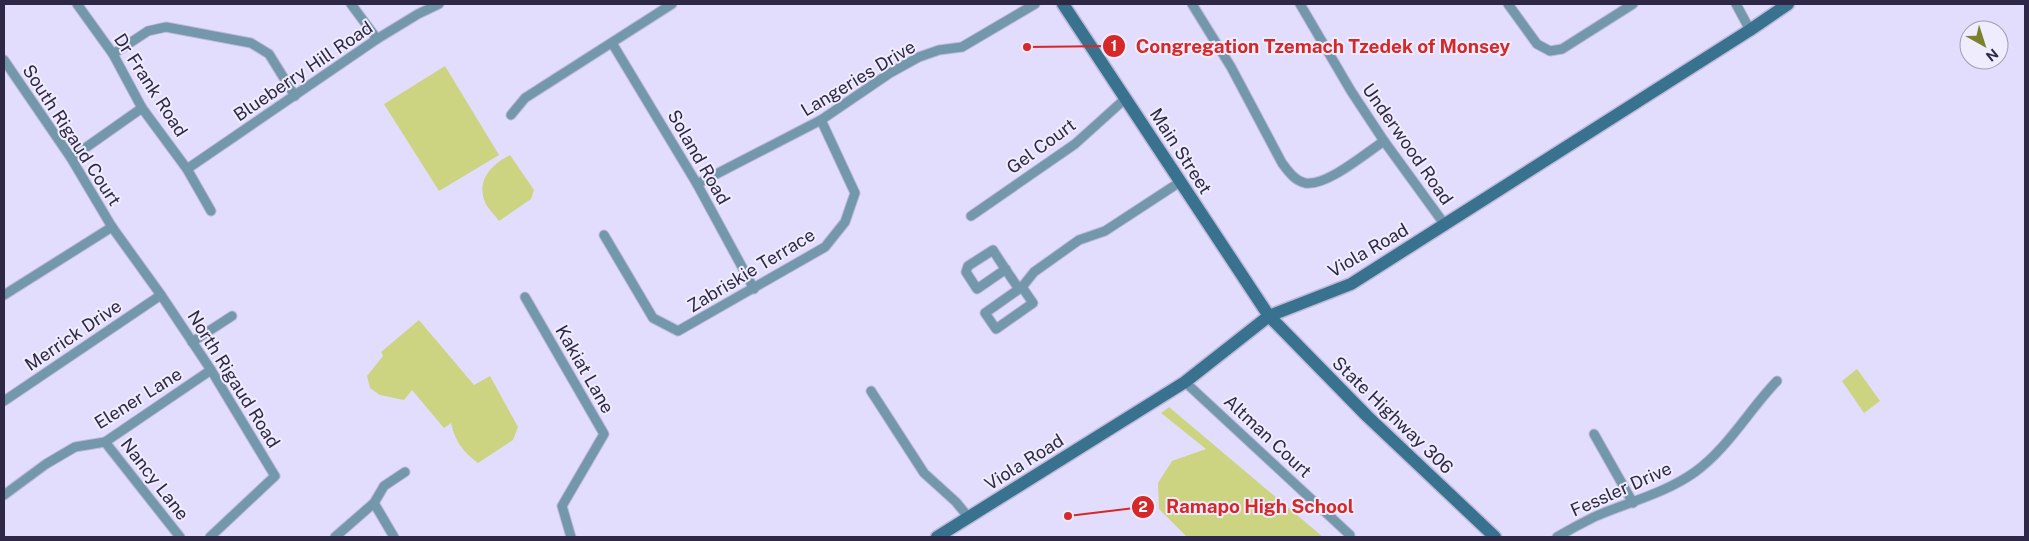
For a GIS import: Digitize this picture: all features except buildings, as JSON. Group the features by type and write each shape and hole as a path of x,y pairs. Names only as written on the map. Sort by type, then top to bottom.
{"street":[{"name":"Dr Frank Road","path":"78,4 113,54 142,108 187,169 211,211"},
{"path":"351,4 377,39"},
{"name":"Blueberry Hill Road","path":"187,169 377,39 418,14 439,4"},
{"path":"511,115 524,98 672,4"},
{"name":"Langeries Drive","path":"697,184 821,120 890,73 919,57 939,50 962,47 1035,4"},
{"name":"Main Street","path":"1063,4 1269,316"},
{"path":"1192,4 1232,67 1282,163 1292,176 1304,183 1316,183 1329,178 1384,141"},
{"name":"Underwood Road","path":"1300,4 1351,92 1384,141 1445,224"},
{"path":"1508,4 1538,44 1550,51 1562,49 1634,4"},
{"path":"1736,4 1750,30"},
{"name":"Viola Road","path":"938,537 1185,382 1269,316 1351,284 1788,4"},
{"path":"113,54 148,31 166,27 251,43 269,54 295,96"},
{"name":"Soland Road","path":"612,43 697,184 754,289"},
{"name":"South Rigaud Court","path":"4,60 71,158 112,227"},
{"name":"Gel Court","path":"971,216 1075,144 1126,98"},
{"path":"71,158 142,108"},
{"name":"Zabriskie Terrace","path":"604,235 653,318 678,331 825,247 845,222 855,193 821,120"},
{"path":"1006,269 978,288 966,272 968,266 993,250 1020,288 1033,303 996,329 985,313 1020,288 1034,272 1079,240 1105,231 1180,182"},
{"path":"4,295 112,227"},
{"name":"North Rigaud Road","path":"112,227 161,295 211,370 275,476 210,537"},
{"name":"Merrick Drive","path":"4,401 161,295"},
{"name":"Kakiat Lane","path":"525,297 604,434 562,506 571,537"},
{"path":"192,342 232,316"},
{"name":"State Highway 306","path":"1269,316 1339,388 1495,537"},
{"name":"Elener Lane","path":"4,495 46,464 75,448 105,442 211,370"},
{"name":"Altman Court","path":"1185,382 1350,535"},
{"name":"Fessler Drive","path":"1557,537 1593,517 1655,494 1696,471 1718,452 1761,398 1777,382"},
{"path":"871,391 924,473 956,502 969,518"},
{"path":"1594,434 1633,502"},
{"name":"Nancy Lane","path":"105,442 180,537"},
{"path":"336,537 374,503 384,486 405,472"},
{"path":"374,503 394,537"}],"green space":[{"path":"445,66 499,155 439,191 384,104"},
{"path":"510,155 534,190 531,199 499,221 486,204 483,194 484,180 497,163"},
{"path":"419,320 474,385 490,376 518,427 513,440 478,463 460,446 451,423 444,428 412,390 404,400 380,395 370,388 367,376 383,356 381,352"},
{"path":"1857,369 1880,401 1864,413 1842,381"},
{"path":"1169,407 1323,537 1187,537 1159,509 1158,483 1172,461 1206,449 1161,413"}],"place":[{"name":"Congregation Tzemach Tzedek of Monsey","path":"1027,47"},
{"name":"Ramapo High School","path":"1068,516"}]}
